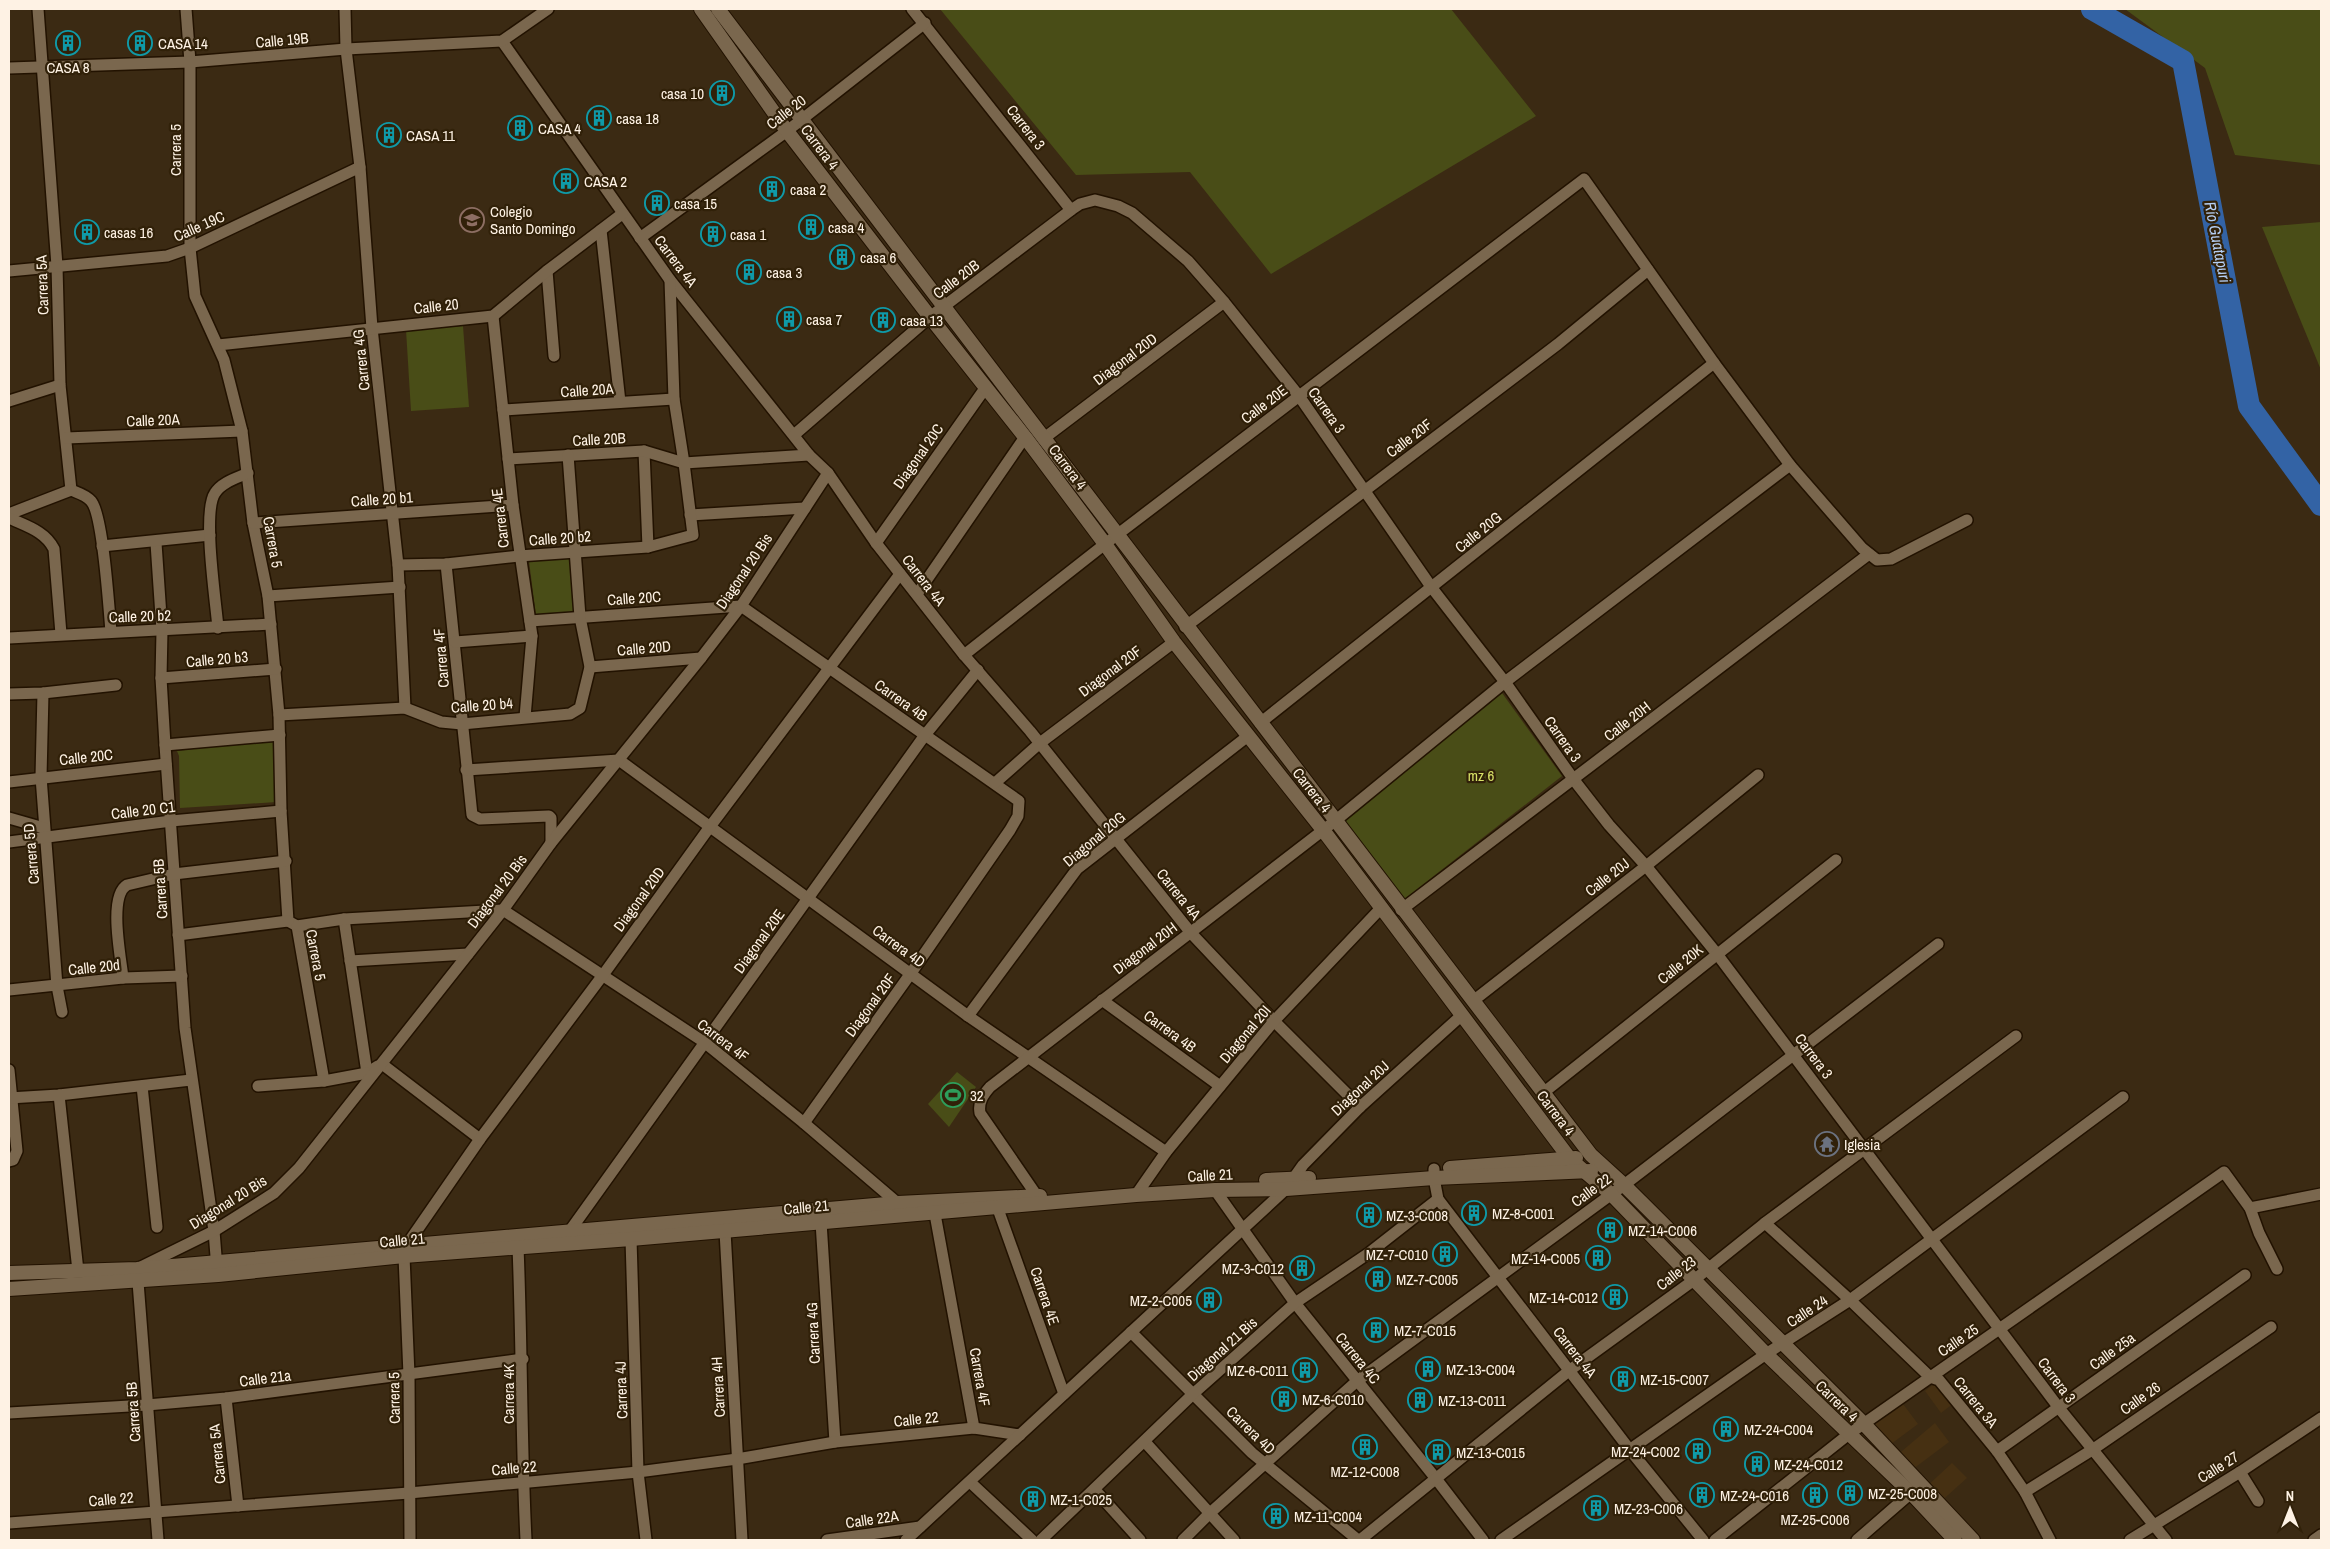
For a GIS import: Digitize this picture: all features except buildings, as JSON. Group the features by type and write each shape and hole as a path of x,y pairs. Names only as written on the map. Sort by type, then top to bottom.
{"main road":[{"name":"Carrera 4","path":"701,9 788,130 930,318 1025,437 1185,627 1591,1154 1864,1424 1973,1540"},
{"name":"Carrera 4","path":"718,9 945,306 1043,439 1110,540 1174,642 1323,830 1570,1158 1611,1194 1766,1354 1955,1540"},
{"name":"Calle 21","path":"9,1289 137,1275 519,1241 631,1239 935,1214 1138,1192 1215,1190 1434,1174 1591,1154"},
{"name":"Calle 21","path":"1434,1174 1587,1172 1606,1168"},
{"name":"Calle 21","path":"519,1241 570,1232 898,1203 1289,1184"},
{"name":"Calle 21","path":"9,1273 78,1271 137,1275"}],"street":[{"name":"Carrera 5A","path":"38,9 57,266 60,385 71,490"},
{"name":"Carrera 5","path":"186,9 190,62 190,248 195,296 224,360 242,431 253,524 268,596 276,669 280,735 281,811 292,924 324,1081"},
{"name":"Carrera 4G","path":"344,9 346,50 360,167 372,328 394,512 400,587 405,708"},
{"path":"502,41 548,9"},
{"name":"Carrera 3","path":"912,9 1071,210 1080,204 1095,200 1118,206 1132,213 1188,260 1224,302 1299,396 1432,588 1505,682 1574,780 1609,825 1646,866 1718,954 1934,1239 2059,1408 2166,1540"},
{"name":"Calle 20","path":"640,238 788,130 925,24"},
{"name":"Calle 19B","path":"9,68 190,62 502,41"},
{"name":"Carrera 4A","path":"502,41 670,280 809,455 828,473 876,543 964,655 1040,743 1191,932 1274,1021 1360,1107"},
{"name":"Calle 19C","path":"9,271 168,256 190,248 360,167"},
{"name":"Calle 20E","path":"964,655 1110,540 1584,179 1648,270"},
{"name":"Calle 20B","path":"794,436 930,318 1071,210"},
{"path":"493,316 547,271 622,214"},
{"path":"601,230 620,402"},
{"path":"1648,270 1790,465 1869,554 1877,560 1891,559 1968,520"},
{"name":"Calle 20F","path":"1185,627 1558,344 1648,270"},
{"path":"547,271 554,356"},
{"path":"670,280 674,399 690,516 805,508"},
{"name":"Diagonal 20D","path":"1043,439 1224,302"},
{"name":"Calle 20","path":"218,345 493,316"},
{"name":"Carrera 4E","path":"493,316 519,556 532,636 524,717"},
{"name":"Calle 20G","path":"1260,723 1714,363"},
{"path":"9,401 60,385"},
{"name":"Diagonal 20C","path":"876,543 986,387"},
{"name":"Calle 20A","path":"503,410 674,399"},
{"name":"Calle 20A","path":"66,438 242,431"},
{"path":"917,594 1025,437"},
{"path":"644,452 648,547"},
{"name":"Calle 20B","path":"508,459 644,452 684,463 809,455"},
{"path":"568,455 580,616 590,667"},
{"path":"1335,821 1505,682 1790,465"},
{"path":"218,628 210,536 210,512 215,493 226,483 248,473"},
{"name":"Diagonal 20 Bis","path":"137,1275 214,1231 274,1193 299,1168 333,1128 503,910 551,843 701,658 740,606 828,473"},
{"path":"9,514 71,490 84,495 91,501 95,508 102,546 111,632"},
{"name":"Calle 20 b1","path":"253,524 394,512 513,505"},
{"name":"Calle 20 b2","path":"398,566 446,564 519,556 648,547 692,535 690,516"},
{"path":"9,518 39,532 47,538 54,549 61,634"},
{"path":"102,546 156,543 210,536"},
{"name":"Carrera 5B","path":"156,543 162,631 161,678 166,764 190,1080 214,1231 217,1269"},
{"name":"Calle 20H","path":"1402,910 1869,554"},
{"name":"Carrera 4F","path":"446,564 472,815 480,819 547,815 551,818 551,843"},
{"name":"Diagonal 20D","path":"405,1251 480,1139 603,975 709,828 900,574"},
{"path":"268,596 400,587"},
{"name":"Calle 20C","path":"530,621 740,606"},
{"name":"Carrera 4B","path":"740,606 1019,801 1018,816 1010,830"},
{"name":"Calle 20 b2","path":"9,638 271,624"},
{"path":"455,642 532,636"},
{"name":"Diagonal 20F","path":"995,783 1040,743 1174,642"},
{"name":"Calle 20D","path":"590,667 701,658"},
{"name":"Calle 20 b4","path":"279,715 405,708 441,722 462,724 570,714 580,708 590,667"},
{"name":"Calle 20 b3","path":"161,678 276,669"},
{"name":"Diagonal 20E","path":"570,1232 925,735 978,670"},
{"path":"9,694 43,693 116,685"},
{"name":"Carrera 5D","path":"43,693 41,777 57,986 62,1012"},
{"path":"165,745 280,735"},
{"name":"Diagonal 20G","path":"968,1016 1078,869 1248,736"},
{"path":"466,770 618,760"},
{"name":"Carrera 4D","path":"618,760 968,1016 1166,1152"},
{"name":"Calle 20C","path":"9,782 166,764"},
{"name":"Calle 20J","path":"1473,1001 1646,866 1758,775"},
{"name":"Calle 20 C1","path":"9,842 45,833 281,811"},
{"path":"9,818 45,833"},
{"name":"Diagonal 20H","path":"1037,1196 983,1117 979,1105 990,1087 1335,821"},
{"name":"Diagonal 20F","path":"804,1123 1010,830"},
{"name":"Calle 20K","path":"1544,1093 1836,860"},
{"path":"123,978 117,913 119,892 127,885 174,874 286,861"},
{"name":"Diagonal 20I","path":"1138,1192 1166,1152 1274,1021 1382,907"},
{"path":"178,936 344,919 503,910"},
{"name":"Carrera 4F","path":"503,910 704,1042 804,1123 898,1203 909,1216"},
{"path":"344,919 367,1073"},
{"name":"Calle 22","path":"1183,1540 1210,1513 1357,1381 1624,1185 1938,944"},
{"path":"350,961 468,954"},
{"name":"Calle 20d","path":"9,990 123,978 182,976"},
{"name":"Carrera 4B","path":"1102,1000 1220,1086"},
{"name":"Diagonal 20J","path":"1289,1184 1360,1107 1462,1015"},
{"name":"Calle 23","path":"1359,1540 1437,1480 1570,1370 1694,1280 1765,1223 2016,1036"},
{"path":"258,1086 324,1081 367,1073 382,1064 480,1139"},
{"path":"9,1070 10,1098 16,1138 16,1155 9,1161"},
{"path":"10,1098 59,1095 190,1080"},
{"path":"142,1086 157,1227"},
{"path":"59,1095 78,1271"},
{"name":"Calle 24","path":"1501,1540 1766,1354 1850,1300 2122,1097"},
{"name":"Calle 25","path":"1715,1540 1849,1434 2224,1172 2250,1208"},
{"name":"Carrera 4A","path":"1434,1174 1438,1199 1630,1450 1703,1540"},
{"path":"906,1540 1243,1229 1289,1184"},
{"name":"Carrera 4C","path":"1215,1190 1296,1303 1483,1540"},
{"path":"2277,1269 2259,1233 2250,1208 2321,1194"},
{"name":"Diagonal 21 Bis","path":"1041,1540 1193,1394 1296,1303 1369,1253 1438,1199"},
{"name":"Carrera 4E","path":"998,1208 1064,1394"},
{"name":"Carrera 4F","path":"935,1214 974,1428"},
{"name":"Carrera 4G","path":"821,1222 835,1442"},
{"name":"Carrera 3A","path":"1765,1223 1850,1300 1930,1377 1939,1380 1997,1452 2025,1492 2050,1540"},
{"name":"Carrera 4H","path":"724,1231 742,1540"},
{"name":"Carrera 4J","path":"631,1239 638,1472 646,1540"},
{"name":"Carrera 4K","path":"519,1241 523,1359 523,1483 526,1540"},
{"name":"Carrera 5","path":"405,1251 409,1375 410,1540"},
{"name":"Carrera 5B","path":"137,1275 158,1540"},
{"name":"Calle 25a","path":"1997,1452 2245,1275"},
{"name":"Calle 26","path":"2025,1492 2092,1450 2271,1326"},
{"name":"Carrera 4D","path":"1131,1332 1264,1464 1359,1540"},
{"name":"Calle 21a","path":"9,1412 147,1406 226,1398 523,1359"},
{"name":"Carrera 5A","path":"226,1398 238,1506"},
{"name":"Calle 27","path":"2130,1540 2240,1472 2321,1418"},
{"name":"Calle 22","path":"9,1523 409,1493 638,1472 737,1459 835,1442 974,1428 1020,1435"},
{"path":"1145,1442 1234,1540"},
{"path":"2240,1472 2258,1501"},
{"path":"970,1482 1032,1540"},
{"path":"1095,1490 1140,1540"},
{"path":"1857,1540 1910,1494"},
{"name":"Calle 22A","path":"827,1540 920,1527"},
{"path":"2314,1540 2321,1535"}],"shaded area":[{"path":"1938,1381 1954,1403 1941,1413 1925,1391"},
{"path":"1903,1404 1918,1424 1887,1447 1869,1428"},
{"path":"1935,1423 1949,1442 1909,1472 1895,1457"},
{"path":"1952,1463 1967,1478 1938,1504 1924,1489"}],"green space":[{"path":"940,9 1451,9 1536,116 1271,274 1190,172 1076,175"},
{"path":"2125,9 2321,9 2321,165 2235,155 2205,68"},
{"path":"2321,222 2321,370 2262,227"},
{"path":"463,326 469,407 411,411 406,330"},
{"path":"572,557 577,613 536,616 529,561"},
{"name":"mz 6","path":"1502,693 1562,776 1403,900 1343,820"},
{"path":"275,739 277,802 180,808 179,756 177,751"},
{"name":"32","path":"957,1072 976,1087 949,1127 928,1104"}],"waterway":[{"name":"Río Guatapuri","path":"2092,9 2183,61 2249,406 2321,505"}],"place":[{"name":"CASA 8","path":"68,43"},
{"name":"CASA 14","path":"140,43"},
{"name":"casa 10","path":"722,93"},
{"name":"casa 18","path":"599,118"},
{"name":"CASA 4","path":"520,128"},
{"name":"CASA 11","path":"389,135"},
{"name":"CASA 2","path":"566,181"},
{"name":"casa 2","path":"772,189"},
{"name":"casa 15","path":"657,203"},
{"name":"Colegio Santo Domingo","path":"472,220"},
{"name":"casa 4","path":"811,227"},
{"name":"casas 16","path":"87,232"},
{"name":"casa 1","path":"713,234"},
{"name":"casa 6","path":"842,257"},
{"name":"casa 3","path":"749,272"},
{"name":"casa 7","path":"789,319"},
{"name":"casa 13","path":"883,320"},
{"name":"32","path":"953,1095"},
{"name":"Iglesia","path":"1827,1144"},
{"name":"MZ-8-C001","path":"1474,1213"},
{"name":"MZ-3-C008","path":"1369,1215"},
{"name":"MZ-14-C006","path":"1610,1230"},
{"name":"MZ-7-C010","path":"1445,1254"},
{"name":"MZ-14-C005","path":"1598,1258"},
{"name":"MZ-3-C012","path":"1302,1268"},
{"name":"MZ-7-C005","path":"1378,1279"},
{"name":"MZ-14-C012","path":"1615,1297"},
{"name":"MZ-2-C005","path":"1209,1300"},
{"name":"MZ-7-C015","path":"1376,1330"},
{"name":"MZ-13-C004","path":"1428,1369"},
{"name":"MZ-6-C011","path":"1305,1370"},
{"name":"MZ-15-C007","path":"1623,1379"},
{"name":"MZ-6-C010","path":"1284,1399"},
{"name":"MZ-13-C011","path":"1420,1400"},
{"name":"MZ-24-C004","path":"1726,1429"},
{"name":"MZ-12-C008","path":"1365,1447"},
{"name":"MZ-24-C002","path":"1698,1451"},
{"name":"MZ-13-C015","path":"1438,1452"},
{"name":"MZ-24-C012","path":"1757,1464"},
{"name":"MZ-25-C008","path":"1850,1493"},
{"name":"MZ-24-C016","path":"1702,1495"},
{"name":"MZ-25-C006","path":"1815,1495"},
{"name":"MZ-1-C025","path":"1033,1499"},
{"name":"MZ-23-C006","path":"1596,1508"},
{"name":"MZ-11-C004","path":"1276,1516"}]}
